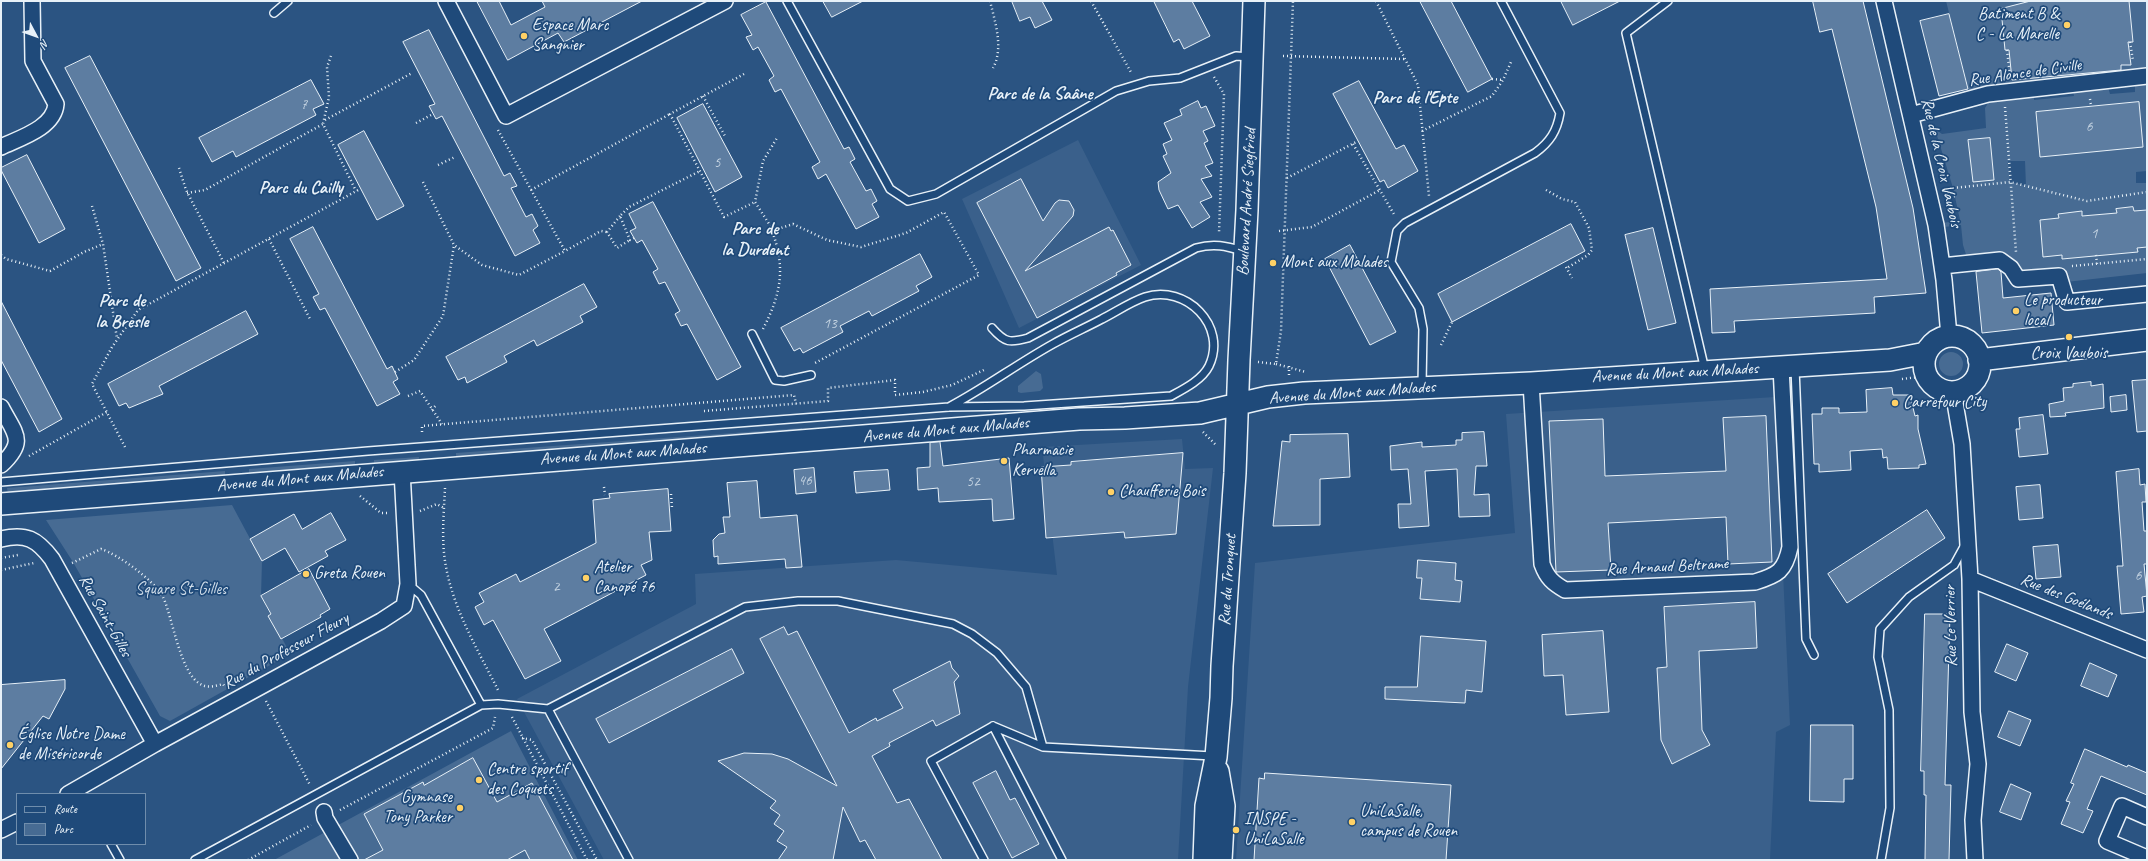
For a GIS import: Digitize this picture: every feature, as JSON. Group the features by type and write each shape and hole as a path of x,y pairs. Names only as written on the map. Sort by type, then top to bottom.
{"street":[{"path":"1,147 48,122 55,110 56,104 33,61 32,1"},
{"path":"446,1 506,116 725,1"},
{"name":"Boulevard André Siegfried","path":"1237,404 1245,252 1254,1"},
{"name":"Rue de la Croix Vaubois","path":"1884,1 1936,225 1949,336"},
{"name":"Rue Alonce de Civille","path":"1910,115 1988,94 2147,76"},
{"path":"1942,266 2000,260 2011,268 2018,279 2059,276 2067,302 2147,294"},
{"path":"1949,336 1966,340 1973,345 1979,360 1979,370 1972,384 1965,389 1953,392 1939,389 1932,384 1926,366 1933,343 1949,336"},
{"path":"1979,360 2147,340"},
{"name":"Avenue du Mont aux Malades","path":"1,504 1072,419 1192,414 1268,396 1290,394 1531,382 1890,360 1926,366"},
{"name":"Rue Arnaud Beltrame","path":"1531,382 1542,564 1546,576 1552,583 1565,590 1755,582 1775,576 1787,562 1790,547 1788,366"},
{"name":"Rue Le Verrier","path":"1953,392 1962,444 1970,579 1972,712 1978,764 1973,820 1975,860"},
{"name":"Rue du Tronquet","path":"1204,860 1206,806 1216,756 1221,698 1237,404"},
{"path":"1,407 16,437 16,448 13,454 1,465"},
{"name":"Rue du Professeur Fleury","path":"77,792 154,744 380,621 404,606 408,584 402,471"},
{"name":"Rue Saint-Gilles","path":"1,539 22,536 28,538 43,547 52,559 154,744"},
{"name":"Rue des Goélands","path":"1970,579 2147,650"},
{"name":"Rue du Tronquet","path":"1216,756 1224,806 1221,860"},
{"path":"2147,817 2122,806 2107,841 2147,858"},
{"path":"325,815 350,860"},
{"path":"1,830 16,822"}],"lane":[{"path":"274,13 288,1"},
{"path":"787,1 890,189 908,201 936,194 1116,92 1149,81 1180,78 1236,56 1253,57"},
{"path":"1422,388 1422,329 1419,308 1391,262 1397,232 1401,227 1535,153 1548,144 1558,126 1560,113 1501,1"},
{"path":"1668,1 1626,33 1706,372"},
{"path":"992,328 1002,339 1014,342 1028,338 1196,248 1210,244 1245,252"},
{"path":"1,482 368,451 949,407 1024,406 1171,396 1192,384 1209,366 1214,342 1207,320 1191,303 1169,295 1145,297 1053,344 984,389 949,407"},
{"path":"754,337 775,380 784,381 811,375"},
{"path":"1788,366 1806,639 1814,655"},
{"path":"1881,860 1890,808 1889,710 1878,656 1880,629 1910,597 1954,565 1967,542"},
{"path":"408,584 421,594 481,705"},
{"path":"195,860 314,794 481,705 498,704 548,709 745,607 798,601 838,601 953,624 972,634 998,653 1026,687 1043,747"},
{"path":"548,709 629,860"},
{"path":"993,726 1043,747 1216,756"},
{"path":"984,860 931,761 993,726"},
{"path":"993,726 1062,860"},
{"path":"112,845 120,860"}],"path":[{"path":"990,1 996,25 998,49 998,60 993,68"},
{"path":"1091,1 1138,85"},
{"path":"1276,364 1281,330 1293,1"},
{"path":"1376,1 1418,85 1427,193 1436,207"},
{"path":"2007,50 2010,182 2017,263 2011,268"},
{"path":"187,193 205,190 323,124 329,97 327,67 331,56"},
{"path":"1282,56 1405,59"},
{"path":"1422,131 1492,96 1503,80 1511,62"},
{"path":"1208,66 1224,94 1219,245"},
{"path":"325,120 412,73"},
{"path":"531,190 744,74"},
{"path":"1492,79 1503,80"},
{"path":"703,96 726,138"},
{"path":"416,123 433,114"},
{"path":"670,114 724,217 755,202"},
{"path":"506,116 498,130 565,251"},
{"path":"323,124 356,191"},
{"path":"754,337 762,331 772,313 778,290 781,267 779,251 773,230 755,202 763,161 777,138"},
{"path":"1287,178 1358,141"},
{"path":"1353,144 1401,227"},
{"path":"438,165 455,157"},
{"path":"179,168 187,193 224,263"},
{"path":"607,232 620,216 629,208 700,171"},
{"path":"423,182 454,245 482,265 519,275 601,232 607,232"},
{"path":"1953,188 2010,182 2087,201 2147,192"},
{"path":"125,447 92,384 117,339 138,310 360,189"},
{"path":"1280,231 1312,227 1380,190"},
{"path":"1546,190 1562,199 1575,202 1591,236 1592,250 1588,255 1566,267 1572,278"},
{"path":"92,206 103,244 117,339"},
{"path":"773,230 792,224 827,240 861,247 906,233 944,212 979,275 808,367 802,377"},
{"path":"620,216 630,240"},
{"path":"607,232 617,248 634,238"},
{"path":"269,238 310,319"},
{"path":"1,255 6,259 50,271 84,252 103,244"},
{"path":"395,372 414,360 443,316 454,245"},
{"path":"2096,255 2097,264"},
{"path":"2059,276 2066,266 2147,259"},
{"path":"1441,345 1452,322"},
{"path":"1257,362 1276,364 1314,375"},
{"path":"1899,379 1926,366"},
{"path":"422,432 422,426 442,424 794,395 796,404 822,402 828,401 828,388 895,380 895,395 923,392"},
{"path":"408,396 420,391 442,424"},
{"path":"432,410 436,405"},
{"path":"25,458 107,412"},
{"path":"248,860 325,815 493,728 499,693 465,626 453,592 444,553 443,468"},
{"path":"604,487 605,495"},
{"path":"671,494 672,508"},
{"path":"416,512 437,504 444,508"},
{"path":"71,564 101,549 115,555 152,583 163,597 190,674 200,684 207,686 223,684 228,689"},
{"path":"1,558 22,554"},
{"path":"1,570 52,559"},
{"path":"258,687 314,794"},
{"path":"511,716 587,860"},
{"path":"522,738 532,740 597,860"}],"shaded area":[{"path":"1078,140 1141,265 1019,328 962,199"},
{"path":"1775,397 1790,725 1776,732 1770,860 1236,860 1255,563 1515,533 1506,414"},
{"path":"1182,439 1185,469 1213,468 1188,687 1178,860 604,860 517,699 696,604 695,574 896,560 1057,575 1042,447"}],"green space":[{"path":"1946,1 2147,1 2147,76 1971,99"},
{"path":"2135,84 2147,85 2147,171 2136,172 2136,183 2147,183 2147,273 2066,282 2059,276 2018,279 2011,268 1969,264 1963,245 1961,225 1944,227 1943,223 1960,220 1953,188 1935,129 1942,134 1986,128 1985,108 1990,100 2034,94 2034,100 2074,96 2073,90 2108,87 2110,94 2135,92","holes":["2008,161 2025,161 2026,186 2010,182"]},
{"path":"1951,352 1960,355 1963,364 1960,373 1951,376 1942,373 1939,364 1942,355"},
{"path":"1036,371 1041,374 1043,388 1040,391 1018,392 1018,386"},
{"path":"1639,383 1639,389 1544,393 1549,391"},
{"path":"802,428 803,432 456,459 456,453"},
{"path":"419,457 419,461 374,464 374,460"},
{"path":"355,461 355,466 249,474 249,469"},
{"path":"225,471 225,476 8,494 7,488"},
{"name":"Square St-Gilles","path":"232,505 262,561 261,596 290,654 170,721 160,716 73,562 46,520"},
{"name":"Centre sportif des Coquets","path":"511,731 578,860 274,860"}],"building":[{"name":"Espace Marc Sangnier","path":"477,1 499,1 511,25 545,7 542,1 642,1 564,42 558,33 508,60"},
{"path":"823,1 863,1 832,17"},
{"path":"1012,1 1042,1 1052,20 1035,28 1030,17 1020,21"},
{"path":"1154,1 1192,1 1210,36 1184,49 1179,39 1174,42"},
{"path":"1420,1 1451,1 1492,79 1468,92"},
{"path":"1561,1 1620,1 1573,25"},
{"path":"1813,1 1863,1 1913,208 1926,293 1874,297 1875,313 1734,321 1735,332 1712,333 1710,289 1887,279 1876,207 1832,29 1820,32"},
{"name":"Batiment B & C - La Marelle","path":"2031,1 2129,1 2133,42 2128,42 2131,65 2121,65 2121,70 2012,80 2009,50 2005,50 2001,9"},
{"path":"766,2 844,149 849,147 855,159 850,162 866,191 871,189 877,201 872,204 879,217 856,229 826,174 818,179 812,167 820,162 781,89 775,92 769,80 774,76 758,47 753,50 746,37 752,35 741,15"},
{"path":"1949,14 1968,89 1939,96 1920,21"},
{"path":"429,30 504,176 510,173 517,186 511,188 526,217 532,214 538,226 533,230 540,243 515,256 442,116 436,119 429,106 435,104 403,42"},
{"path":"90,56 201,268 176,281 65,68"},
{"path":"311,80 324,104 313,109 316,115 236,157 233,151 212,162 199,138"},
{"path":"1359,81 1396,149 1404,145 1418,171 1388,188 1384,180 1380,182 1333,94"},
{"path":"1198,101 1201,108 1206,106 1215,126 1203,131 1208,141 1204,143 1213,163 1205,166 1212,176 1201,179 1212,197 1200,202 1210,217 1192,228 1178,205 1168,209 1159,190 1158,182 1171,173 1163,156 1167,154 1163,144 1172,140 1164,123 1182,115 1180,110"},
{"path":"2139,102 2143,147 2040,157 2036,112"},
{"path":"703,104 742,177 715,192 677,118"},
{"path":"364,131 404,206 377,220 338,145"},
{"path":"1990,138 1994,180 1973,182 1968,140"},
{"path":"27,155 65,229 39,243 1,170 1,168"},
{"path":"1021,179 1043,221 1055,203 1059,200 1069,201 1074,210 1073,216 1025,271 1109,227 1111,231 1113,230 1131,265 1116,273 1117,275 1037,318 977,203"},
{"path":"653,202 741,367 717,380 687,324 681,326 675,314 680,311 665,282 659,284 653,272 658,269 642,240 637,243 630,231 636,228 629,214"},
{"path":"2133,207 2134,211 2147,210 2147,247 2137,248 2138,252 2062,259 2062,255 2043,257 2040,220 2059,218 2058,214 2082,211 2082,216 2117,213 2116,209"},
{"path":"1571,224 1585,251 1452,322 1438,294"},
{"path":"313,227 387,369 392,366 398,379 393,382 400,394 377,406 325,308 320,310 313,297 319,294 290,239"},
{"path":"1653,228 1676,323 1648,330 1625,235"},
{"path":"1350,245 1396,332 1370,345 1325,259"},
{"path":"920,254 932,277 916,286 919,291 872,316 869,311 840,326 843,332 803,353 800,348 794,351 781,328"},
{"name":"Le producteur local","path":"1998,269 2001,272 2003,298 2051,293 2054,325 1982,333 1976,272"},
{"path":"584,284 597,307 580,316 583,322 537,346 534,340 504,356 507,362 467,383 465,377 458,380 446,357"},
{"path":"1,301 62,419 39,432 1,360"},
{"path":"246,311 258,334 159,386 163,394 129,408 126,403 119,406 108,384"},
{"path":"2147,380 2147,431 2137,432 2132,381"},
{"path":"2091,382 2091,386 2103,384 2104,408 2065,413 2066,416 2050,417 2049,404 2064,401 2063,388 2073,387 2073,384"},
{"path":"1892,388 1893,395 1910,395 1915,416 1918,415 1918,429 1926,464 1919,465 1919,468 1888,469 1887,457 1883,458 1882,449 1850,451 1851,470 1819,472 1819,464 1814,464 1812,414 1822,414 1822,408 1839,408 1839,413 1867,412 1866,390"},
{"path":"2126,395 2127,410 2111,412 2110,397"},
{"path":"2043,415 2048,454 2019,457 2016,429 2020,429 2019,418"},
{"path":"1766,416 1772,562 1728,564 1726,517 1608,523 1611,570 1556,572 1549,421 1603,419 1605,476 1726,471 1723,418"},
{"path":"1484,432 1487,466 1476,466 1474,495 1489,494 1490,516 1459,517 1457,469 1425,471 1429,526 1399,528 1398,504 1411,504 1408,469 1391,470 1390,446 1422,442 1422,447 1456,445 1456,440 1462,440 1462,433"},
{"path":"1348,434 1350,477 1320,479 1320,525 1273,526 1282,441 1290,442 1290,435"},
{"path":"940,442 943,466 1009,458 1014,519 993,521 992,499 939,502 938,488 918,490 917,468 930,467 930,443"},
{"name":"Chaufferie Bois","path":"1183,453 1176,534 1125,538 1124,532 1046,538 1041,467 1071,465 1071,462"},
{"path":"814,468 816,492 796,494 794,470"},
{"path":"2139,469 2140,485 2145,484 2146,502 2142,502 2144,531 2147,531 2147,564 2144,564 2147,596 2142,597 2144,612 2121,614 2117,566 2123,566 2116,472"},
{"path":"888,470 890,490 856,493 854,472"},
{"path":"757,481 760,518 797,515 802,567 786,568 785,559 718,564 718,556 714,557 713,540 719,534 725,533 723,517 730,517 727,483"},
{"path":"2040,485 2043,518 2019,520 2016,487"},
{"path":"668,489 671,531 649,532 652,560 641,565 646,575 544,629 561,661 525,679 493,620 484,625 475,607 484,602 479,593 516,574 520,582 596,543 593,500 610,498 609,494"},
{"path":"1927,510 1945,538 1847,603 1828,574"},
{"path":"331,513 346,540 325,551 328,556 299,572 285,548 262,561 250,539 294,514 302,529"},
{"path":"2058,545 2061,577 2036,579 2033,547"},
{"path":"1418,560 1456,563 1455,580 1462,581 1460,602 1420,599 1422,578 1417,578"},
{"path":"309,569 330,609 320,615 321,617 281,639 268,616 271,614 261,596"},
{"path":"1755,602 1757,648 1699,651 1702,730 1710,745 1672,764 1661,740 1657,668 1667,667 1664,607"},
{"path":"1925,614 1950,614 1945,785 1951,785 1949,860 1925,860 1926,795 1924,795 1924,771 1921,771"},
{"path":"784,627 788,635 797,631 849,733 876,718 877,721 903,708 893,690 950,661 952,668 959,676 954,682 960,714 936,726 933,720 889,743 890,746 872,756 897,803 909,799 942,860 876,860 865,840 860,842 843,807 833,860 778,860 787,847 777,841 784,831 774,824 780,815 770,808 776,801 718,761 744,753 772,754 788,759 837,786 760,639"},
{"path":"1603,631 1609,712 1566,715 1563,675 1544,676 1542,635"},
{"path":"1421,636 1486,641 1482,692 1466,690 1465,703 1385,699 1385,687 1417,687"},
{"path":"2007,644 2028,653 2016,681 1995,672"},
{"path":"732,649 744,673 609,743 596,719"},
{"path":"2090,663 2117,675 2108,697 2081,686"},
{"name":"Église Notre Dame de Miséricorde","path":"65,680 65,689 49,719 43,716 1,769 1,685"},
{"path":"2009,711 2031,720 2020,746 1998,737"},
{"path":"1811,725 1853,725 1853,779 1844,779 1844,802 1810,801"},
{"path":"2085,749 2127,767 2128,765 2147,773 2147,795 2101,776 2087,809 2093,811 2083,833 2061,824 2070,802 2066,801 2074,784 2071,783"},
{"name":"Centre sportif des Coquets","path":"473,758 497,802 532,783 573,860 530,860 525,850 507,860 364,860 383,850 364,814 423,782 424,785"},
{"path":"996,771 1010,800 1015,798 1039,844 1012,858 973,783"},
{"name":"UniLaSalle, campus de Rouen","path":"1265,773 1451,785 1446,860 1254,860 1259,778 1264,779"},
{"path":"2011,784 2031,793 2021,820 2000,812"}],"place":[{"name":"Batiment B & C - La Marelle","path":"2067,25"},
{"name":"Espace Marc Sangnier","path":"524,36"},
{"name":"Mont aux Malades","path":"1273,263"},
{"name":"Le producteur local","path":"2016,311"},
{"name":"Croix Vaubois","path":"2069,337"},
{"name":"Carrefour City","path":"1895,403"},
{"name":"Pharmacie Kervella","path":"1004,461"},
{"name":"Chaufferie Bois","path":"1111,492"},
{"name":"Greta Rouen","path":"306,574"},
{"name":"Atelier Canopé 76","path":"586,578"},
{"name":"Église Notre Dame de Miséricorde","path":"10,745"},
{"name":"Centre sportif des Coquets","path":"479,780"},
{"name":"Gymnase Tony Parker","path":"460,808"},
{"name":"UniLaSalle, campus de Rouen","path":"1352,822"},
{"name":"INSPE - UniLaSalle","path":"1236,830"}],"district":[{"name":"Parc de la Saâne","path":"1040,94"},
{"name":"Parc de l'Epte","path":"1415,98"},
{"name":"Parc du Cailly","path":"301,188"},
{"name":"Parc de la Durdent","path":"755,239"},
{"name":"Parc de la Bresle","path":"122,311"}]}
